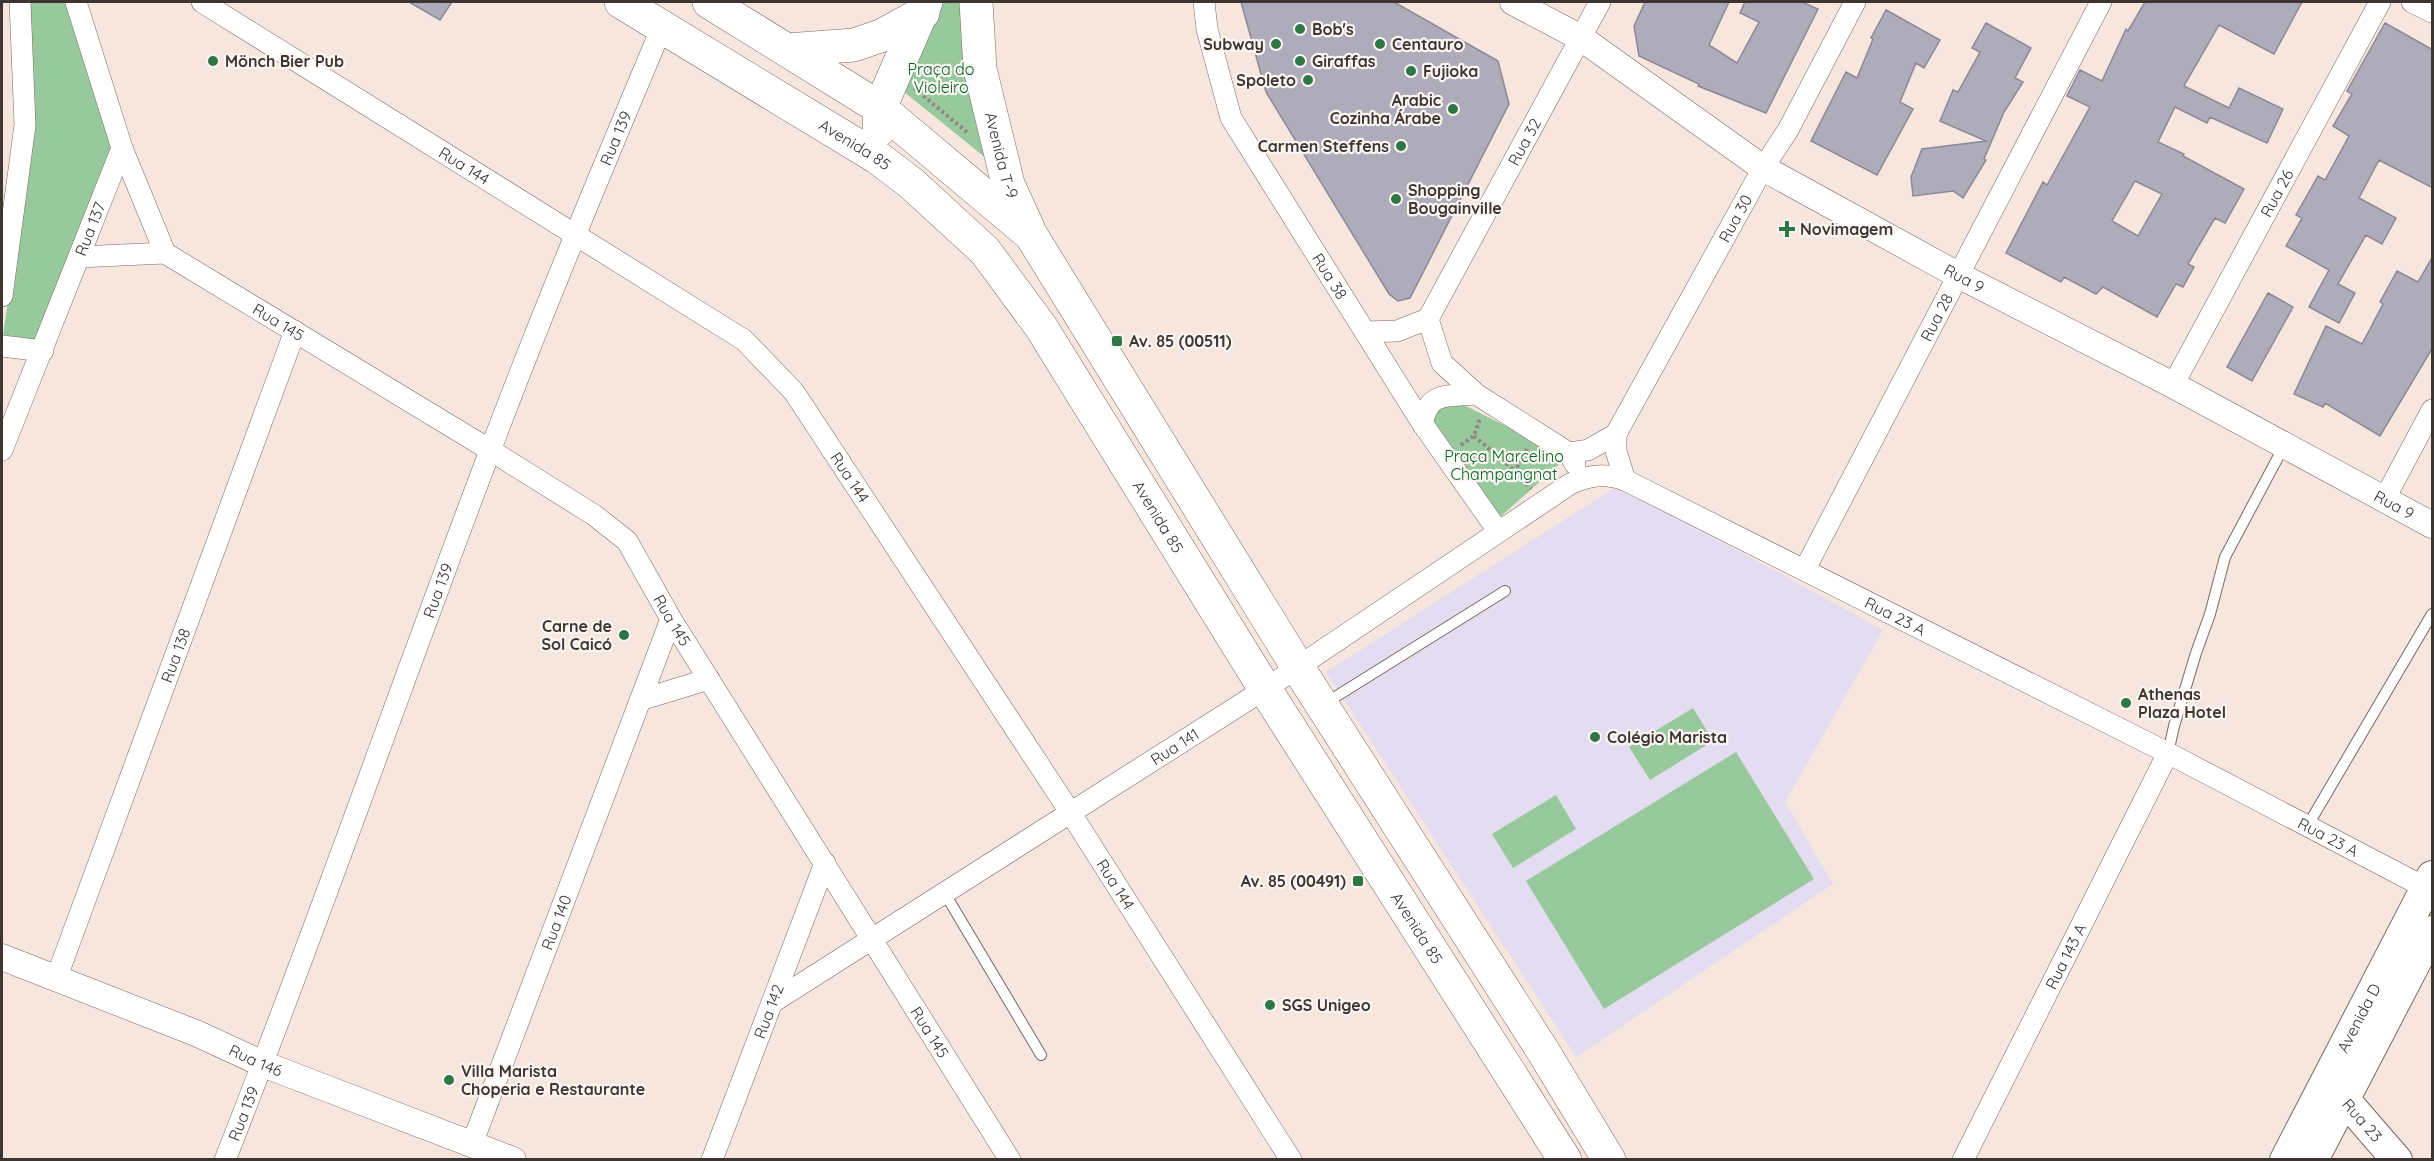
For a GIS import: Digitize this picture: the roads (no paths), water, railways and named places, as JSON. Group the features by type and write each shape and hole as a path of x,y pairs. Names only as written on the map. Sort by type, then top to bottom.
{"main road":[{"name":"Avenida 85","path":"621,2 878,159 911,183 985,252 1041,327 1265,689 1565,1160"},
{"path":"709,2 880,108 1031,235 1321,705 1543,1051 1609,1160"},
{"name":"Avenida T-9","path":"976,2 980,69 1008,184 1031,235"},
{"path":"787,50 854,45 883,35 924,7"},
{"path":"878,159 880,108 924,7"},
{"name":"Avenida D","path":"2313,1160 2332,1098 2429,882"},
{"name":"Avenida D","path":"2285,1160 2332,1098 2433,931"},
{"name":"Rua 23","path":"2332,1098 2397,1160"}],"street":[{"path":"2,296 25,125 20,2"},
{"path":"76,2 122,148 165,253 79,257"},
{"name":"Rua 144","path":"202,2 744,340 794,392 1070,812 1291,1160"},
{"name":"Rua 38","path":"1204,2 1207,29 1232,118 1422,423 1498,531"},
{"name":"Rua 9","path":"1512,2 1581,38 1763,168 1958,274 2173,385 2433,525"},
{"name":"Rua 32","path":"1428,319 1600,2"},
{"name":"Rua 30","path":"1616,434 1763,168 1788,130 1855,2"},
{"name":"Rua 28","path":"1805,569 2101,2"},
{"name":"Rua 26","path":"2173,385 2380,2"},
{"path":"2412,2 2433,12"},
{"name":"Rua 139","path":"225,1160 263,1064 490,450 575,233 662,27"},
{"name":"Rua 137","path":"2,450 122,148"},
{"name":"Rua 145","path":"165,253 490,450 594,515 627,541 671,619 1010,1160"},
{"path":"1365,332 1397,331 1428,319 1442,363 1473,404"},
{"name":"Rua 138","path":"56,979 295,332"},
{"path":"2,346 43,351"},
{"path":"1422,423 1425,409 1431,401 1439,397 1473,404 1569,453 1575,460 1576,468 1575,476 1570,484"},
{"path":"2384,500 2433,410"},
{"path":"1569,453 1588,450 1616,434 1616,451 1625,480"},
{"name":"Rua 23 A","path":"1570,484 1586,477 1612,475 1625,480 2308,825 2429,882"},
{"name":"Rua 141","path":"773,1002 1265,689 1570,484"},
{"name":"Rua 140","path":"472,1144 671,619"},
{"path":"640,700 709,679"},
{"name":"Rua 143 A","path":"1963,1160 2168,753"},
{"name":"Rua 142","path":"712,1160 825,863"},
{"name":"Rua 146","path":"2,957 198,1034 263,1064 513,1160"}],"lane":[{"path":"2168,753 2186,684 2210,614 2225,557 2284,446"},
{"path":"1321,705 1505,591"},
{"path":"2308,825 2433,614"},
{"path":"945,892 1041,1055"}],"place":[{"name":"Bob's","path":"1300,29"},
{"name":"Subway","path":"1276,44"},
{"name":"Centauro","path":"1380,44"},
{"name":"Mönch Bier Pub","path":"213,61"},
{"name":"Giraffas","path":"1300,61"},
{"name":"Fujioka","path":"1411,71"},
{"name":"Spoleto","path":"1308,80"},
{"name":"Arabic Cozinha Árabe","path":"1453,109"},
{"name":"Carmen Steffens","path":"1401,146"},
{"name":"Shopping Bougainville","path":"1396,199"},
{"name":"Novimagem","path":"1787,229"},
{"name":"Av. 85 (00511)","path":"1117,341"},
{"name":"Carne de Sol Caicó","path":"624,635"},
{"name":"Athenas Plaza Hotel","path":"2126,703"},
{"name":"Colégio Marista","path":"1595,737"},
{"name":"Av. 85 (00491)","path":"1358,881"},
{"name":"SGS Unigeo","path":"1270,1005"},
{"name":"Villa Marista Choperia e Restaurante","path":"449,1080"}],"park label":[{"name":"Praça do Violeiro","path":"941,78"},
{"name":"Praça Marcelino Champangnat","path":"1504,465"}]}
